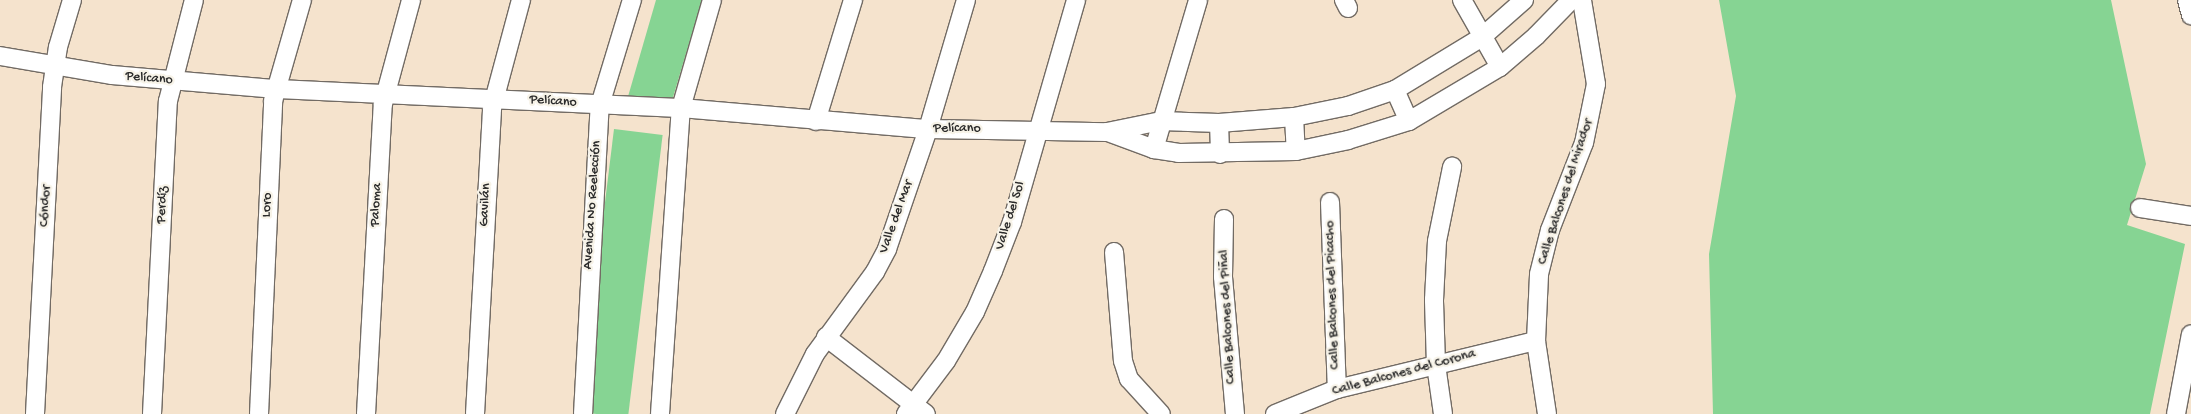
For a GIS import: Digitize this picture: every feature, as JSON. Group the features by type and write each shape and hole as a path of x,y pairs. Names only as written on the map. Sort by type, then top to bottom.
{"street":[{"name":"Cóndor","path":"35,414 54,66 72,0"},
{"name":"Perdíz","path":"152,414 171,81 194,0"},
{"name":"Loro","path":"259,414 276,89 302,0"},
{"name":"Paloma","path":"366,414 384,92 411,0"},
{"name":"Gavilán","path":"475,414 493,98 521,0"},
{"name":"Avenida No Reelección","path":"583,414 600,105 632,0"},
{"path":"660,414 681,108 712,0"},
{"path":"816,121 853,0"},
{"name":"Valle del Mar","path":"785,414 801,378 826,337 875,272 887,249 928,129 966,0"},
{"name":"Valle del Sol","path":"910,408 946,361 975,312 1012,222 1037,129 1076,0"},
{"path":"1154,149 1198,0"},
{"path":"1462,0 1500,67"},
{"name":"Pelícano","path":"0,56 54,66 171,81 276,89 384,92 681,108 816,121 928,129 1037,129 1107,132 1161,121 1219,123 1294,117 1348,106 1395,90 1482,37 1524,0"},
{"name":"Pelícano","path":"1107,132 1154,149 1220,154 1296,151 1348,140 1409,121 1500,67 1536,36 1570,0"},
{"name":"Calle Balcones del Mirador","path":"1547,414 1536,341 1539,274 1553,221 1584,143 1594,100 1595,62 1582,0"},
{"path":"2188,0 2191,15"},
{"path":"1395,90 1409,121"},
{"path":"1294,117 1296,151"},
{"path":"1219,123 1220,154"},
{"path":"1443,414 1436,365 1437,242 1452,167"},
{"name":"Calle Balcones del Picacho","path":"1330,202 1337,389"},
{"path":"2140,208 2191,216"},
{"name":"Calle Balcones del Piñal","path":"1224,219 1223,277 1235,414"},
{"path":"1114,252 1123,361 1134,386 1161,414"},
{"path":"2176,414 2187,375 2191,334"},
{"path":"826,337 910,408 926,414"},
{"name":"Calle Balcones del Corona","path":"1275,414 1337,389 1536,341"}],"green space":[{"path":"656,0 702,0 671,104 627,100"},
{"path":"1719,0 2111,0 2146,164 2127,225 2185,244 2150,414 1713,414 1709,254 1736,96"},
{"path":"614,129 663,135 628,414 579,412"}]}
